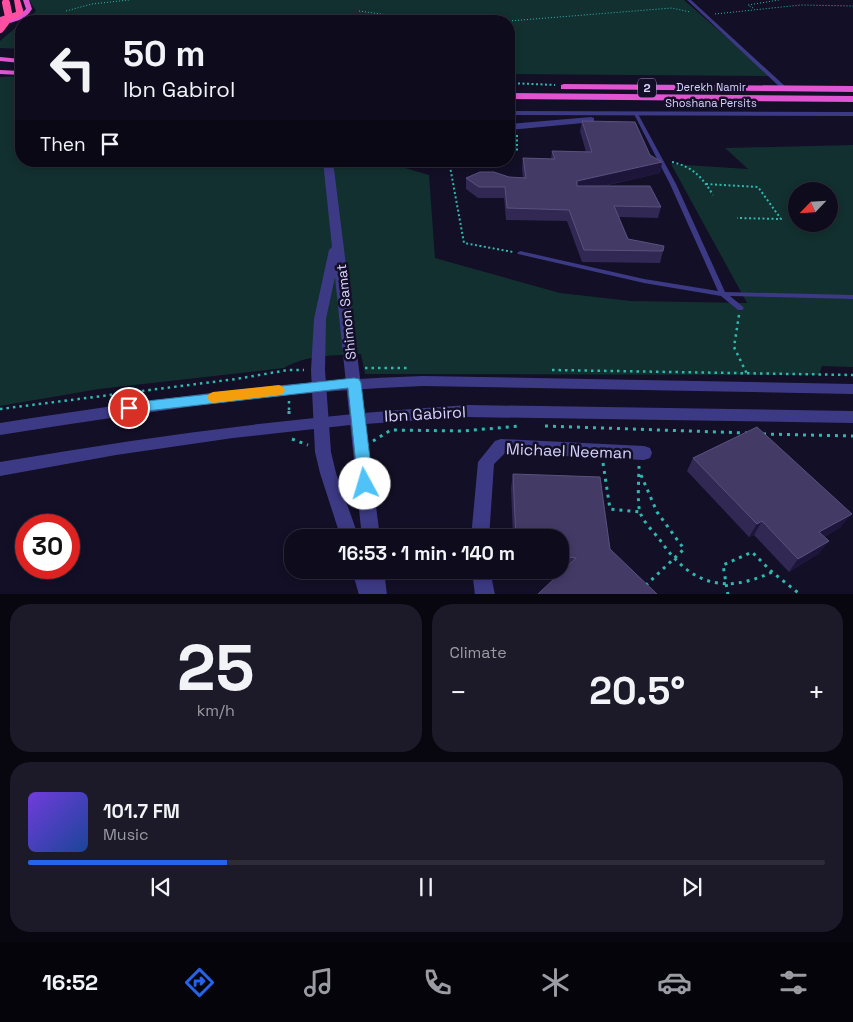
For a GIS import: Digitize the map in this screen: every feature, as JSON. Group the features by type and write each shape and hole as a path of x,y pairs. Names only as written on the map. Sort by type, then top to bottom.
{"highway":[{"path":"16,0 20,13 17,15"},
{"path":"23,15 29,9 26,0"},
{"path":"0,28 8,20 10,12 6,1"},
{"path":"0,19 15,16"},
{"path":"0,23 15,19"},
{"path":"0,61 15,62"},
{"path":"0,72 15,72"},
{"name":"Derekh Namir","path":"515,87 853,89"},
{"name":"Derekh Namir","path":"515,96 853,99"}],"street":[{"name":"Shoshana Persits","path":"515,113 853,114"},
{"path":"515,127 575,123 632,114"},
{"name":"Shimon Samat","path":"329,167 370,529"},
{"name":"Shimon Samat","path":"337,236 320,319 318,370 323,452 347,529"},
{"name":"Ibn Gabirol","path":"0,429 113,410 320,386 353,375 423,381 853,389"},
{"name":"Ibn Gabirol","path":"0,469 149,443 358,418 468,412 853,417"},
{"name":"Michael Neeman","path":"481,529 486,462 501,446 640,453"},
{"path":"364,579 369,594"},
{"path":"376,579 377,594"},
{"path":"483,579 486,594"}],"lane":[{"path":"689,0 785,89"},
{"path":"632,114 660,160 723,294 740,308"},
{"path":"520,253 644,280 723,294 853,297"}],"path":[{"path":"66,11 92,4 129,0"},
{"path":"755,9 748,5 779,0"},
{"path":"515,21 672,8 706,16 755,9 837,4 853,6"},
{"path":"359,11 388,15"},
{"path":"660,160 692,168 699,173 713,195"},
{"path":"450,167 464,244 520,253"},
{"path":"706,184 758,187 781,219 737,218"},
{"path":"740,308 734,347 754,386"},
{"path":"353,375 412,368"},
{"path":"0,409 236,379 288,370 318,370"},
{"path":"551,370 853,375"},
{"path":"361,448 392,430 463,430 522,426"},
{"path":"542,426 748,433"},
{"path":"757,434 853,436"},
{"path":"289,437 323,452"},
{"path":"600,451 610,509"},
{"path":"640,453 640,512 673,559 696,579 727,589 755,583 772,572"},
{"path":"640,474 656,512 684,549 643,588"},
{"path":"604,509 640,512"},
{"path":"728,594 723,565 752,552 772,572 801,594"}],"green space":[{"path":"29,0 684,0 771,76 515,74 515,15 31,15 36,11"},
{"path":"15,28 15,49 0,48 0,41"},
{"path":"15,76 15,167 405,168 429,175 435,258 560,293 631,301 747,303 671,164 748,169 725,148 853,145 853,367 822,366 819,375 365,374 361,354 321,356 302,360 284,368 99,389 0,406 0,77"}],"building":[{"path":"582,121 635,122 650,155 662,162 577,181 577,186 650,186 661,207 614,206 628,239 664,246 663,251 584,250 569,210 507,208 505,187 479,187 466,178 480,172 494,172 509,177 526,178 523,158 555,159 552,151 592,152"},
{"path":"757,427 852,514 819,532 829,541 798,559 762,521 757,524 693,458"},
{"path":"513,474 600,477 610,549 657,594 538,594 554,579 569,579 569,565 576,558 569,557 569,529 516,529"}],"slow traffic":[{"path":"213,397 279,390"}],"route":[{"path":"129,408 354,383 365,484"}]}
